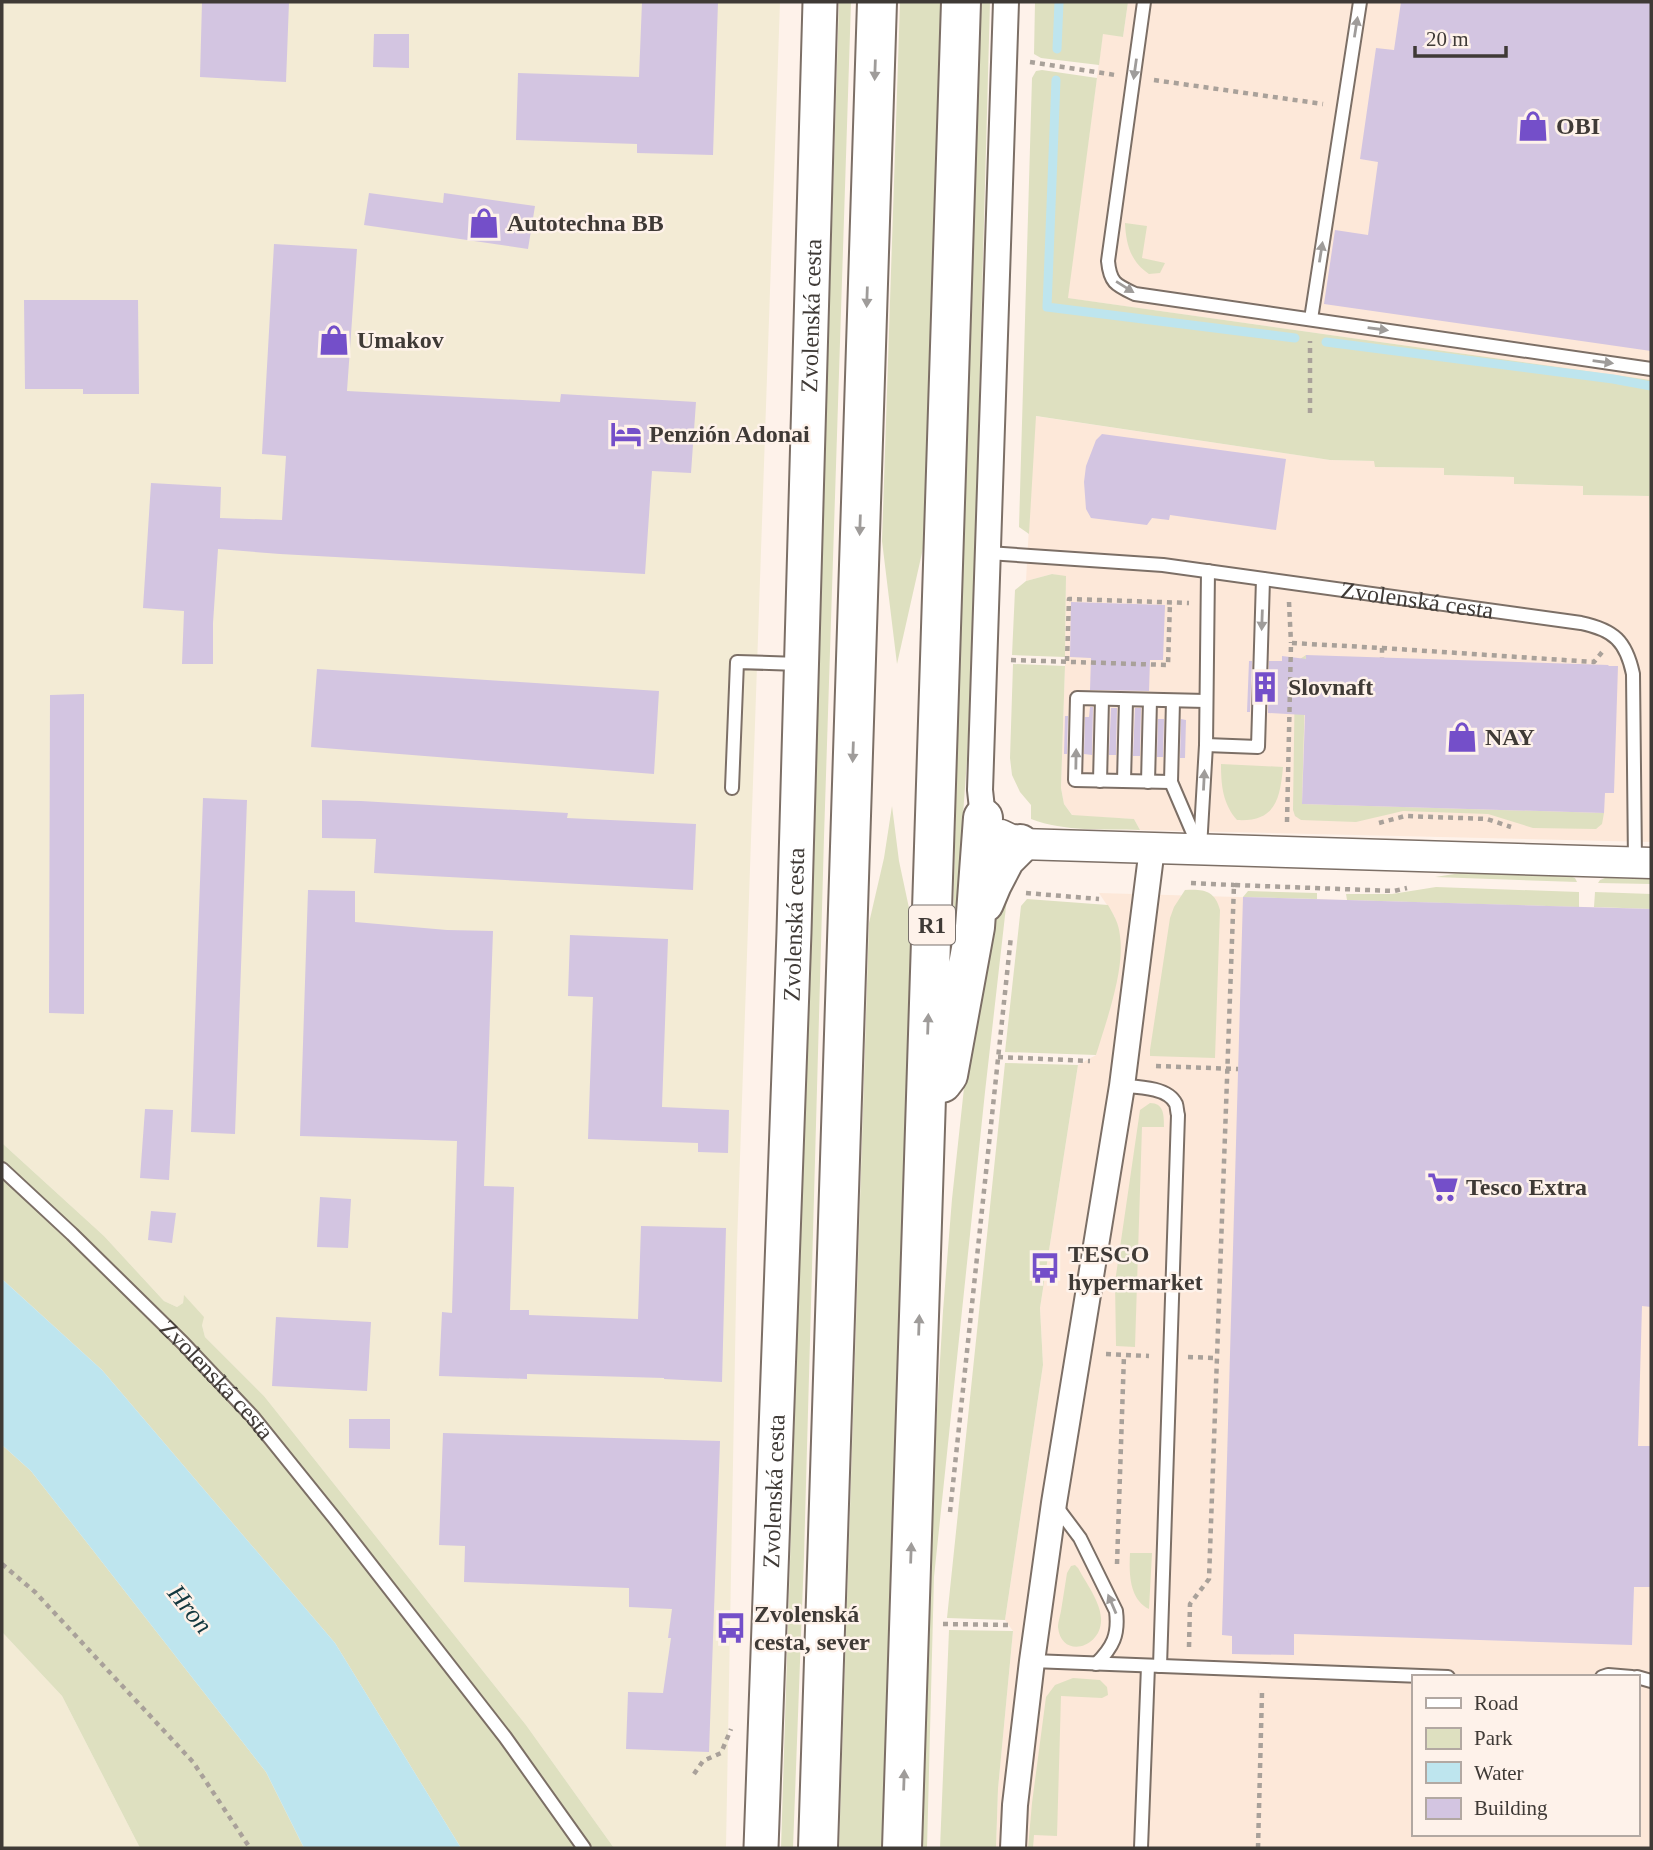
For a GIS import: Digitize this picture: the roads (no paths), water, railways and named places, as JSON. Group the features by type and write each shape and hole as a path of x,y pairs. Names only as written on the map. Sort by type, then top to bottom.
{"highway":[{"path":"818,1848 877,2"},
{"name":"R1","path":"902,1848 961,2"},
{"path":"984,818 993,930"},
{"path":"926,1104 948,1074 993,930 992,884 1004,859 1020,844"}],"main road":[{"name":"Zvolenská cesta","path":"761,1848 794,932 820,2"}],"street":[{"path":"1006,2 980,790 984,818 999,835 1020,844 1643,862"},
{"path":"1013,1848 1015,1805 1032,1661 1054,1503 1122,1086 1152,848"}],"lane":[{"path":"1144,2 1108,261 1110,274 1119,286 1135,294 1651,369"},
{"path":"1311,319 1360,2"},
{"name":"Zvolenská cesta","path":"988,552 1163,565 1581,623 1605,630 1617,637 1627,654 1633,674 1643,862"},
{"path":"1200,849 1206,745 1209,571"},
{"path":"1206,745 1258,747 1263,579"},
{"path":"732,788 737,662 801,664"},
{"path":"1171,782 1075,780 1077,698 1206,701"},
{"path":"1100,781 1102,699"},
{"path":"1124,781 1126,699"},
{"path":"1148,782 1150,700"},
{"path":"1173,701 1171,782 1200,849"},
{"path":"1122,1086 1149,1088 1166,1094 1176,1103 1178,1115 1154,1666 1141,1848"},
{"name":"Zvolenská cesta","path":"2,1169 183,1343 253,1417 505,1737 584,1848"},
{"path":"1054,1503 1080,1538 1116,1611 1118,1624 1115,1637 1108,1651 1096,1664"},
{"path":"1032,1661 1412,1676"}],"water":[{"name":"Hron","path":"2,1279 102,1370 335,1643 461,1848 304,1848 266,1772 31,1471 2,1445"}],"waterway":[{"path":"1057,49 1059,2"},
{"path":"1056,80 1047,307 1295,338"},
{"path":"1326,342 1651,386"}],"place":[{"name":"OBI","path":"1533,126"},
{"name":"Autotechna BB","path":"484,223"},
{"name":"Umakov","path":"334,340"},
{"name":"Penzión Adonai","path":"626,434"},
{"name":"Slovnaft","path":"1265,687"},
{"name":"NAY","path":"1462,737"},
{"name":"Tesco Extra","path":"1443,1187"},
{"name":"TESCO hypermarket","path":"1045,1268"},
{"name":"Zvolenská cesta, sever","path":"731,1628"}]}
